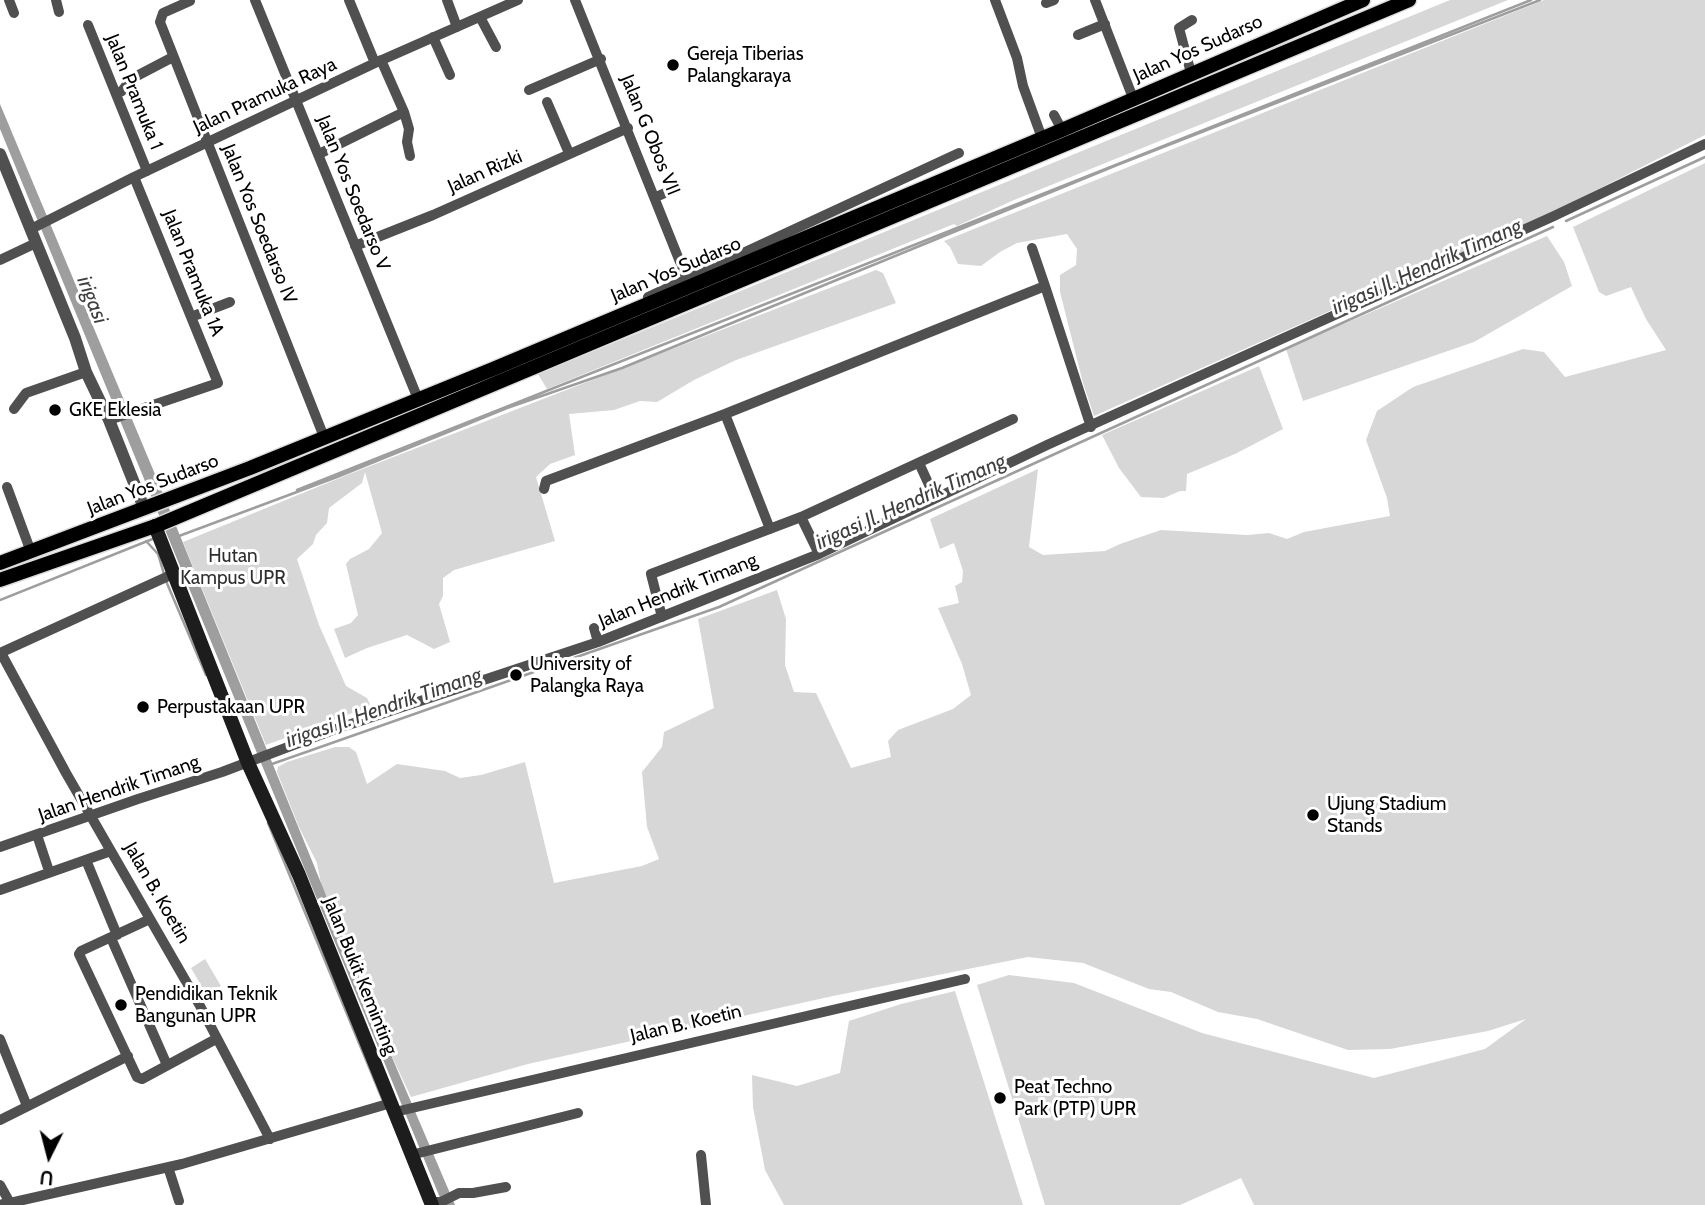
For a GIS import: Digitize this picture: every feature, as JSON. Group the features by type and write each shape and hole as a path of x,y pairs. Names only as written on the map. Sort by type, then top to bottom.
{"main road":[{"name":"Jalan Yos Sudarso","path":"0,563 34,559 157,527 525,363 689,285 868,218 1042,138 1363,0"},
{"name":"Jalan Yos Sudarso","path":"0,580 34,559 148,507 493,369 525,363 868,218 1409,0"},
{"path":"1305,25 1311,39"},
{"path":"278,456 285,471"},
{"name":"Jalan Bukit Keminting","path":"157,527 173,574 256,759 299,875 416,1154 439,1202"}],"street":[{"path":"9,0 14,13"},
{"path":"56,0 59,12"},
{"name":"Jalan Yos Soedarso V","path":"255,0 418,399"},
{"path":"349,0 404,112 409,129 407,146 410,156"},
{"path":"447,0 457,27"},
{"name":"Jalan Pramuka Raya","path":"32,229 208,142 518,0"},
{"name":"Jalan G Obos VII","path":"575,0 689,285"},
{"path":"995,0 1019,63 1023,86 1042,138"},
{"path":"1095,0 1133,98"},
{"name":"Jalan Yos Soedarso IV","path":"190,1 163,13 160,19 324,437"},
{"path":"480,17 496,47"},
{"path":"1191,73 1179,27 1192,20"},
{"path":"1078,35 1105,24"},
{"name":"Jalan Pramuka 1","path":"88,25 147,171"},
{"path":"433,37 450,75"},
{"path":"116,94 122,91 131,79 173,57"},
{"path":"529,90 601,60"},
{"path":"547,102 569,153"},
{"path":"319,154 404,112"},
{"path":"1054,116 1062,130"},
{"name":"Jalan Rizki","path":"355,246 433,215 628,128"},
{"name":"Jalan Hendrik Timang","path":"0,847 598,642 819,554 935,498 1554,216 1705,144"},
{"path":"493,369 958,153"},
{"path":"1,158 32,229 86,372 114,418 148,507"},
{"name":"Jalan Pramuka 1A","path":"114,418 218,383 134,177"},
{"path":"656,197 676,188"},
{"path":"0,260 36,243"},
{"path":"1032,248 1091,426"},
{"path":"544,489 546,481 725,414 1045,286"},
{"path":"191,317 230,302"},
{"path":"14,409 26,393 86,372"},
{"path":"725,414 770,529"},
{"path":"662,617 651,574 802,517 1013,419"},
{"path":"919,463 935,498"},
{"path":"7,487 34,559"},
{"path":"802,517 819,554"},
{"path":"1,653 173,574"},
{"path":"594,628 598,642"},
{"name":"Jalan B. Koetin","path":"1,653 270,1139"},
{"path":"37,835 49,871"},
{"path":"0,891 49,871 111,851"},
{"path":"86,860 114,937 167,1065"},
{"path":"150,919 81,951 79,958 139,1079 216,1039"},
{"name":"Jalan B. Koetin","path":"397,1108 415,1107 965,979"},
{"path":"0,1038 27,1106"},
{"path":"0,1120 128,1056"},
{"path":"0,1185 8,1204 168,1167 397,1108"},
{"path":"416,1154 578,1114"},
{"path":"701,1155 706,1205"},
{"path":"168,1167 179,1201"},
{"path":"439,1202 459,1193 506,1187"}],"green space":[{"path":"1450,0 1508,0 1014,200 957,226 954,224 547,389 538,374"},
{"path":"1544,0 1705,0 1705,135 1561,208 1094,416 1060,292 1060,275 1076,265 1077,249 1067,234 1017,243 981,266 958,264 944,241"},
{"path":"1705,163 1705,1205 1254,1205 1241,1178 1180,1205 1045,1205 977,985 1009,975 1074,983 1202,1033 1374,1078 1485,1049 1526,1019 1488,1031 1390,1049 1348,1050 1257,1019 1218,1012 1171,992 1149,989 1083,963 1028,957 833,996 528,1064 411,1097 388,1048 351,946 322,889 317,863 299,827 277,772 278,767 335,747 349,747 356,752 367,784 397,764 445,771 460,778 481,775 525,762 554,883 642,866 659,859 647,827 642,772 662,747 664,732 714,708 698,619 777,590 786,619 785,665 794,692 816,693 851,768 891,757 888,741 898,730 953,709 971,695 962,664 938,608 959,603 955,586 962,582 963,571 954,543 940,549 930,519 1038,469 1029,547 1043,555 1105,551 1161,530 1247,535 1269,533 1287,539 1304,532 1390,516 1387,498 1366,440 1377,411 1413,387 1523,349 1544,352 1565,377 1666,350 1646,319 1631,287 1606,296 1599,292 1573,227"},
{"path":"1547,236 1564,262 1572,286 1474,342 1303,401 1286,349"},
{"name":"Hutan Kampus UPR","path":"876,270 883,273 896,303 736,360 657,402 640,401 614,410 569,414 575,455 550,464 536,477 555,541 454,570 443,578 443,596 439,604 450,642 434,649 407,635 345,658 334,629 351,623 358,615 346,564 369,549 382,533 365,472 362,483 329,508 327,523 316,535 313,544 297,559 319,625 346,686 367,698 370,704 366,708 266,745 183,542 347,475"},
{"path":"1259,366 1283,429 1235,454 1187,474 1186,491 1164,498 1141,497 1119,468 1102,435"},
{"path":"205,959 221,986 206,994 191,968"},
{"path":"955,991 1023,1205 784,1205 765,1170 753,1107 752,1075 797,1086 840,1073 849,1021 901,1004"}],"shaded area":[{"path":"0,104 455,1205 443,1205 0,129"}],"waterway":[{"path":"297,490 1531,0"},
{"path":"179,536 337,477 507,408 622,368 1117,165 1540,0"},
{"name":"irigasi Jl. Hendrik Timang","path":"1566,221 1705,157"},
{"name":"irigasi Jl. Hendrik Timang","path":"272,764 719,607 1553,227"},
{"path":"0,600 155,538"},
{"path":"146,541 158,554 164,574"},
{"path":"166,581 206,675"},
{"path":"268,823 383,1101"}],"place":[{"name":"Gereja Tiberias Palangkaraya","path":"673,65"},
{"name":"GKE Eklesia","path":"55,410"},
{"name":"University of Palangka Raya","path":"516,675"},
{"name":"Perpustakaan UPR","path":"143,707"},
{"name":"Ujung Stadium Stands","path":"1313,815"},
{"name":"Pendidikan Teknik Bangunan UPR","path":"121,1005"},
{"name":"Peat Techno Park (PTP) UPR","path":"1000,1098"}],"water label":[{"name":"irigasi","path":"92,300"}]}
